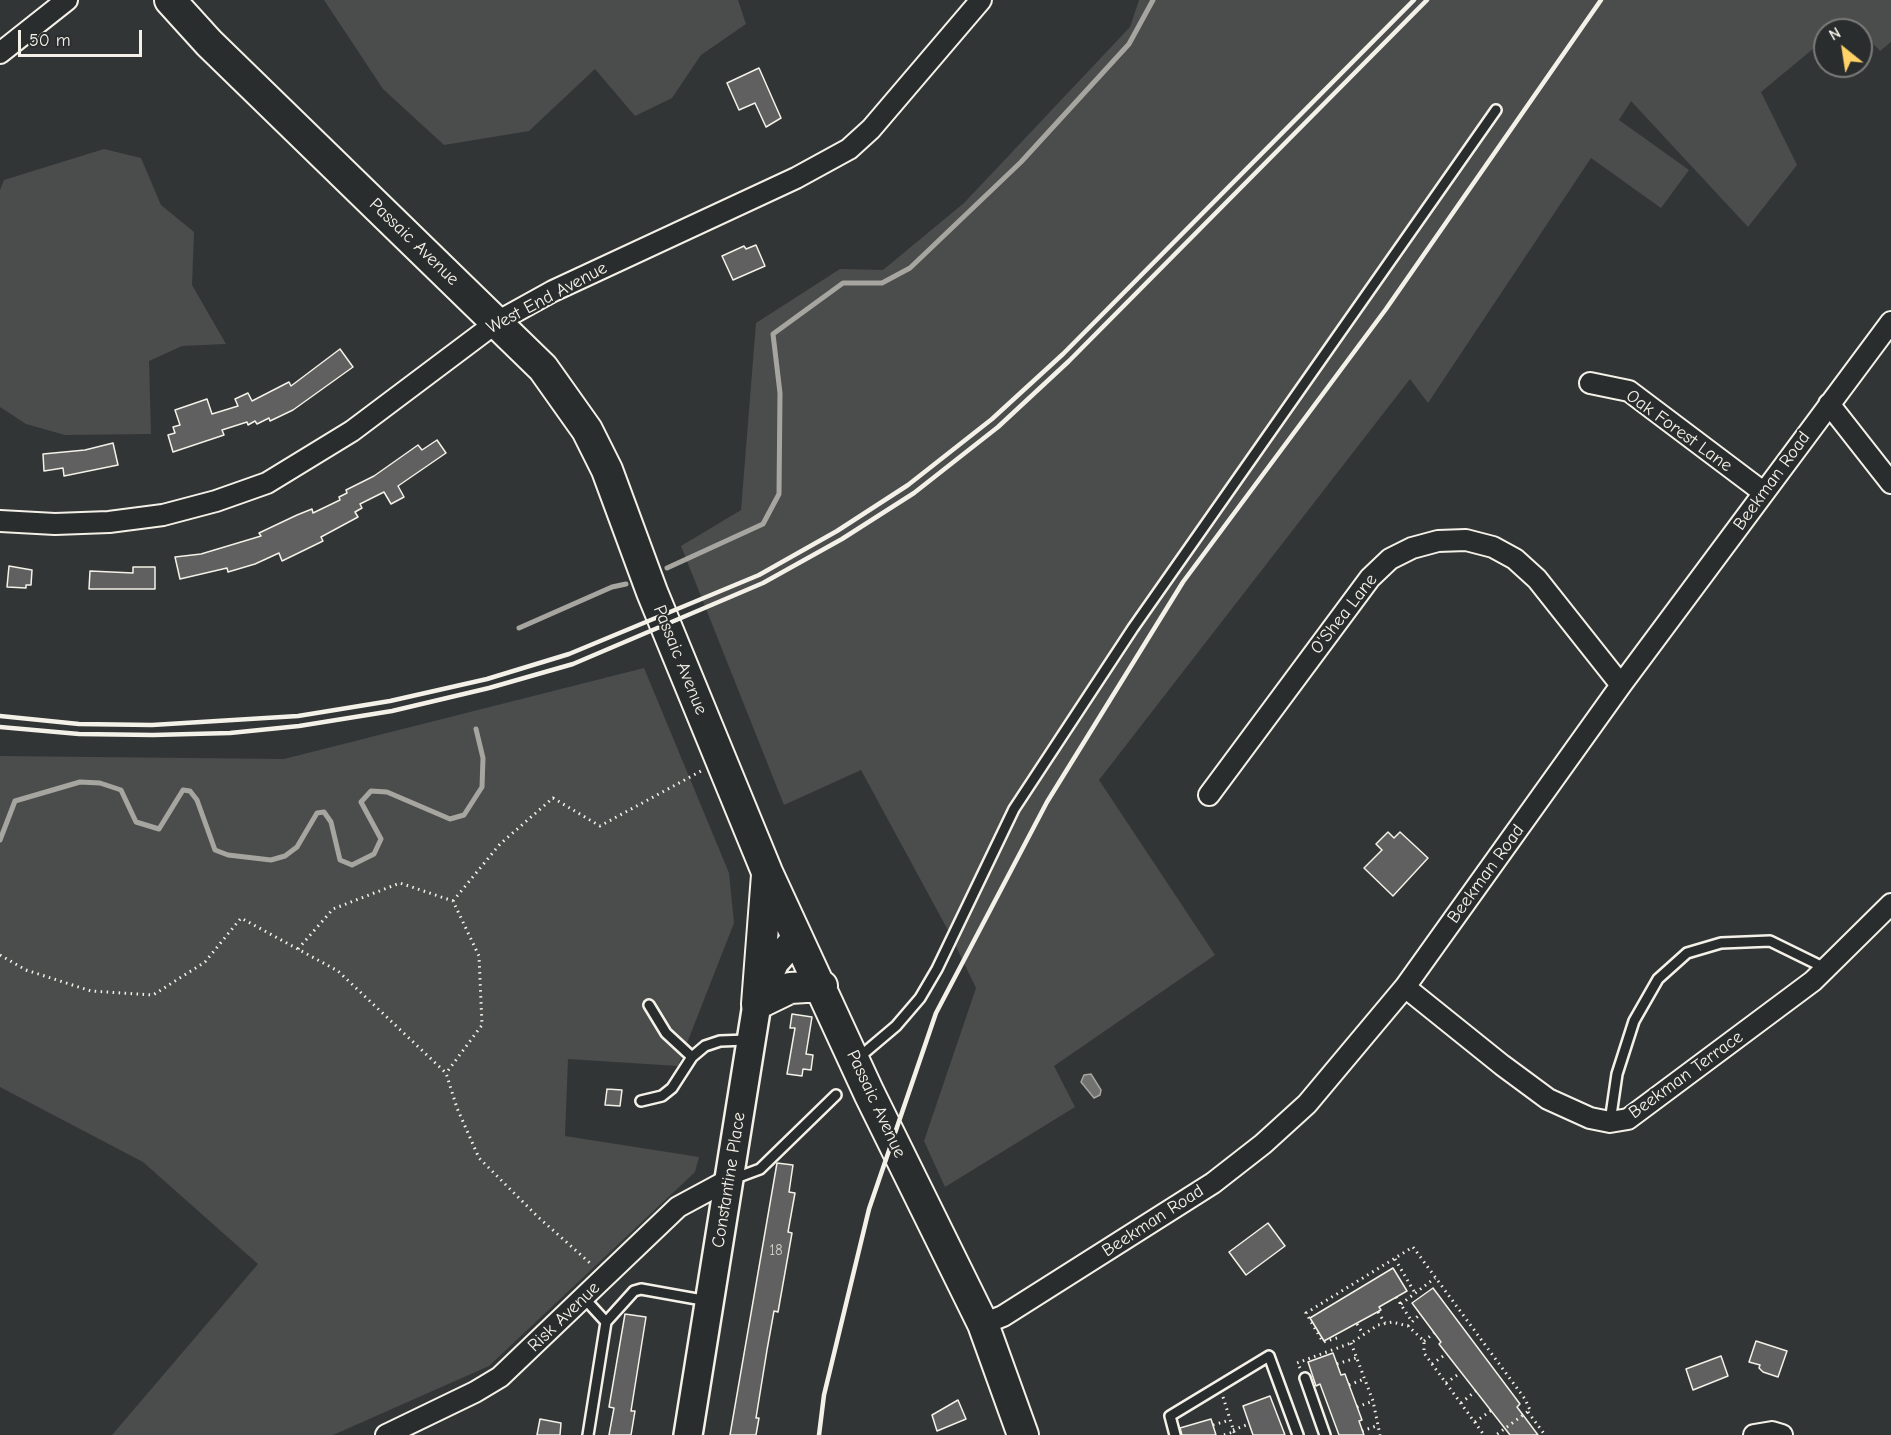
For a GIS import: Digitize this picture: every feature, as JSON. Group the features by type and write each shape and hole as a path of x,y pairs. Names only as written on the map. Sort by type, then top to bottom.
{"main road":[{"name":"Passaic Avenue","path":"170,0 209,43 543,368 587,430 607,470 652,592 767,872 983,1324 1023,1435"},
{"path":"757,1004 767,872"},
{"path":"757,1004 790,988 822,986"}],"street":[{"path":"0,53 67,0"},
{"name":"West End Avenue","path":"0,521 66,524 109,522 163,515 216,501 267,483 352,431 496,322 553,291 796,178 842,153 871,129 981,0"},
{"name":"Beekman Road","path":"983,1324 1003,1316 1213,1183 1263,1144 1307,1104 1406,987 1621,685 1671,621 1763,492 1891,322"},
{"name":"Oak Forest Lane","path":"1590,383 1629,391 1763,492"},
{"path":"1828,405 1891,483"},
{"name":"O'Shea Lane","path":"1209,795 1370,578 1390,559 1412,548 1438,541 1466,540 1493,547 1515,559 1537,579 1621,685"},
{"name":"Beekman Terrace","path":"1406,987 1548,1099 1590,1118 1610,1122 1628,1119 1646,1108 1827,969 1891,904"},
{"name":"Constantine Place","path":"688,1435 711,1301 728,1180 753,1041 757,1004 775,962 797,937"},
{"name":"Risk Avenue","path":"387,1435 500,1377 678,1207 728,1180"},
{"path":"1754,1435 1772,1432 1782,1435"}],"lane":[{"path":"855,1060 896,1026 920,998 937,969 1014,809 1133,628 1261,450 1496,110"},
{"path":"1610,1122 1617,1074 1634,1021 1658,979 1687,953 1721,943 1770,941 1827,969"},
{"path":"649,1005 666,1033 692,1057"},
{"path":"641,1101 662,1095 672,1089 692,1057 705,1046 720,1041 753,1041"},
{"path":"728,1180 760,1169 836,1095"},
{"path":"588,1435 606,1322 634,1291 641,1289 711,1301"},
{"path":"584,1298 606,1322"},
{"path":"1175,1435 1170,1416 1269,1356 1298,1435"},
{"path":"1305,1377 1325,1435"}],"path":[{"path":"453,901 500,844 553,798 600,826 721,760"},
{"path":"298,949 333,909 400,883 453,901 479,956 482,1025 446,1072"},
{"path":"0,955 26,970 91,991 153,995 205,962 241,918 338,971 446,1072 457,1108 478,1158 604,1277"},
{"path":"1342,1346 1336,1336 1323,1342 1306,1316 1323,1302 1413,1248 1508,1375 1530,1410 1496,1435"},
{"path":"1395,1259 1415,1293"},
{"path":"1385,1265 1388,1271"},
{"path":"1373,1272 1377,1278"},
{"path":"1364,1277 1368,1283"},
{"path":"1401,1304 1436,1278"},
{"path":"1353,1284 1356,1290"},
{"path":"1437,1293 1443,1288"},
{"path":"1344,1290 1347,1295"},
{"path":"1332,1297 1335,1302"},
{"path":"1396,1297 1411,1320"},
{"path":"1445,1304 1451,1299"},
{"path":"1323,1302 1327,1308"},
{"path":"1451,1312 1457,1308"},
{"path":"1312,1310 1315,1315"},
{"path":"1378,1312 1385,1323"},
{"path":"1408,1326 1411,1320 1420,1314"},
{"path":"1459,1323 1465,1318"},
{"path":"1299,1362 1342,1346 1385,1323 1392,1322 1408,1326 1424,1341 1424,1353 1484,1435"},
{"path":"1357,1324 1363,1334"},
{"path":"1465,1331 1472,1327"},
{"path":"1424,1341 1434,1333"},
{"path":"1473,1342 1479,1337"},
{"path":"1350,1342 1373,1401 1380,1435"},
{"path":"1480,1350 1486,1346"},
{"path":"1432,1364 1446,1354"},
{"path":"1488,1361 1494,1357"},
{"path":"1337,1364 1356,1358"},
{"path":"1494,1369 1500,1365"},
{"path":"1446,1383 1460,1373"},
{"path":"1502,1380 1508,1375"},
{"path":"1349,1385 1365,1379"},
{"path":"1508,1389 1514,1384"},
{"path":"1219,1386 1234,1432"},
{"path":"1461,1402 1477,1390"},
{"path":"1516,1400 1522,1395"},
{"path":"1357,1407 1373,1401"},
{"path":"1475,1422 1491,1410"},
{"path":"1527,1412 1545,1435"},
{"path":"1529,1422 1533,1419"},
{"path":"1213,1425 1230,1420"},
{"path":"1224,1435 1250,1424"},
{"path":"1362,1431 1379,1425"},
{"path":"1536,1433 1541,1430"}],"shaded area":[{"path":"324,0 738,0 746,24 701,55 672,98 635,116 595,69 529,131 444,145 383,89"},
{"path":"1139,0 1891,0 1891,42 1880,51 1873,44 1873,18 1813,18 1813,49 1761,92 1797,165 1748,227 1631,101 1619,120 1689,170 1661,208 1591,158 1428,403 1410,379 1099,780 1215,955 1054,1066 1075,1107 945,1187 924,1141 976,988 950,934 861,770 784,805 681,546 741,510 756,323 840,269 883,270 964,203 1130,27"},
{"path":"104,149 141,158 161,205 194,232 192,285 226,344 182,346 149,361 151,434 65,435 26,424 0,407 0,190 4,180"},
{"path":"644,668 729,873 734,923 678,1066 568,1059 565,1136 699,1157 695,1172 489,1366 333,1435 112,1435 258,1264 143,1162 0,1087 0,756 284,759"},
{"path":"1091,1074 1101,1090 1100,1095 1094,1098 1081,1082 1084,1075"}],"building":[{"path":"759,68 781,118 766,127 755,103 739,110 727,83"},
{"path":"756,245 765,266 733,280 722,256 744,246 746,249"},
{"path":"340,349 353,367 293,410 270,421 269,418 257,424 255,421 248,425 247,422 222,430 224,435 173,452 168,435 175,433 173,427 180,425 175,410 207,399 212,414 238,406 235,399 248,393 252,401 289,382 291,386"},
{"path":"437,440 446,453 398,486 404,497 391,504 384,492 360,504 362,508 355,512 358,517 321,537 323,541 282,561 279,553 255,564 228,572 227,568 180,579 175,557 201,554 261,536 259,533 297,515 312,509 313,513 340,500 339,497 347,493 346,490 374,476 418,445 422,450"},
{"path":"113,443 118,465 64,476 63,468 44,471 43,454 85,450"},
{"path":"9,566 32,570 31,585 26,585 26,588 7,587"},
{"path":"133,567 155,567 155,589 89,589 90,571 133,573"},
{"path":"1388,832 1394,838 1400,832 1428,858 1393,896 1364,868 1382,850 1376,844"},
{"path":"792,1014 812,1017 806,1054 813,1055 811,1070 803,1069 802,1076 787,1074 795,1028 790,1028"},
{"path":"607,1089 622,1090 620,1106 605,1105"},
{"path":"777,1163 793,1165 789,1192 795,1193 788,1232 792,1233 778,1312 774,1311 767,1350 756,1418 759,1418 756,1435 730,1435"},
{"path":"1268,1223 1285,1246 1246,1275 1229,1252"},
{"path":"1393,1268 1407,1291 1379,1307 1381,1310 1324,1341 1310,1318"},
{"path":"1433,1288 1520,1404 1517,1407 1538,1435 1510,1435 1439,1344 1441,1342 1412,1303"},
{"path":"625,1314 646,1317 631,1411 635,1411 631,1435 609,1435 614,1408 609,1407"},
{"path":"1756,1341 1787,1351 1778,1377 1763,1372 1759,1368 1760,1365 1749,1362"},
{"path":"1333,1353 1341,1375 1345,1374 1362,1420 1359,1421 1364,1435 1339,1435 1320,1384 1316,1386 1308,1362"},
{"path":"1721,1356 1728,1376 1693,1390 1686,1369"},
{"path":"1270,1396 1285,1435 1253,1435 1243,1406"},
{"path":"958,1400 966,1419 937,1431 932,1415"},
{"path":"540,1419 561,1423 560,1435 537,1435"},
{"path":"1211,1419 1216,1435 1182,1435 1180,1428"}],"waterway":[{"path":"667,568 763,524 779,494 780,393 773,334 843,283 882,283 910,268 1021,162 1129,44 1153,0"},
{"path":"519,628 612,587 626,584"},
{"path":"0,840 15,801 80,782 100,783 121,790 136,822 159,829 183,790 190,791 197,800 215,850 228,855 271,860 285,856 297,847 317,813 324,812 331,822 340,860 352,865 374,854 381,839 361,802 371,791 387,792 450,819 464,815 482,787 483,758 476,729"}],"railway":[{"path":"0,716 79,724 152,725 298,716 390,701 487,679 569,654 759,575 837,531 908,485 992,419 1063,354 1414,0"},
{"path":"0,727 79,734 230,733 299,726 392,711 489,688 573,664 763,583 842,539 914,493 998,427 1069,361 1427,0"},
{"path":"819,1435 824,1395 869,1209 936,1013 1047,802 1183,582 1386,309 1601,0"}]}
